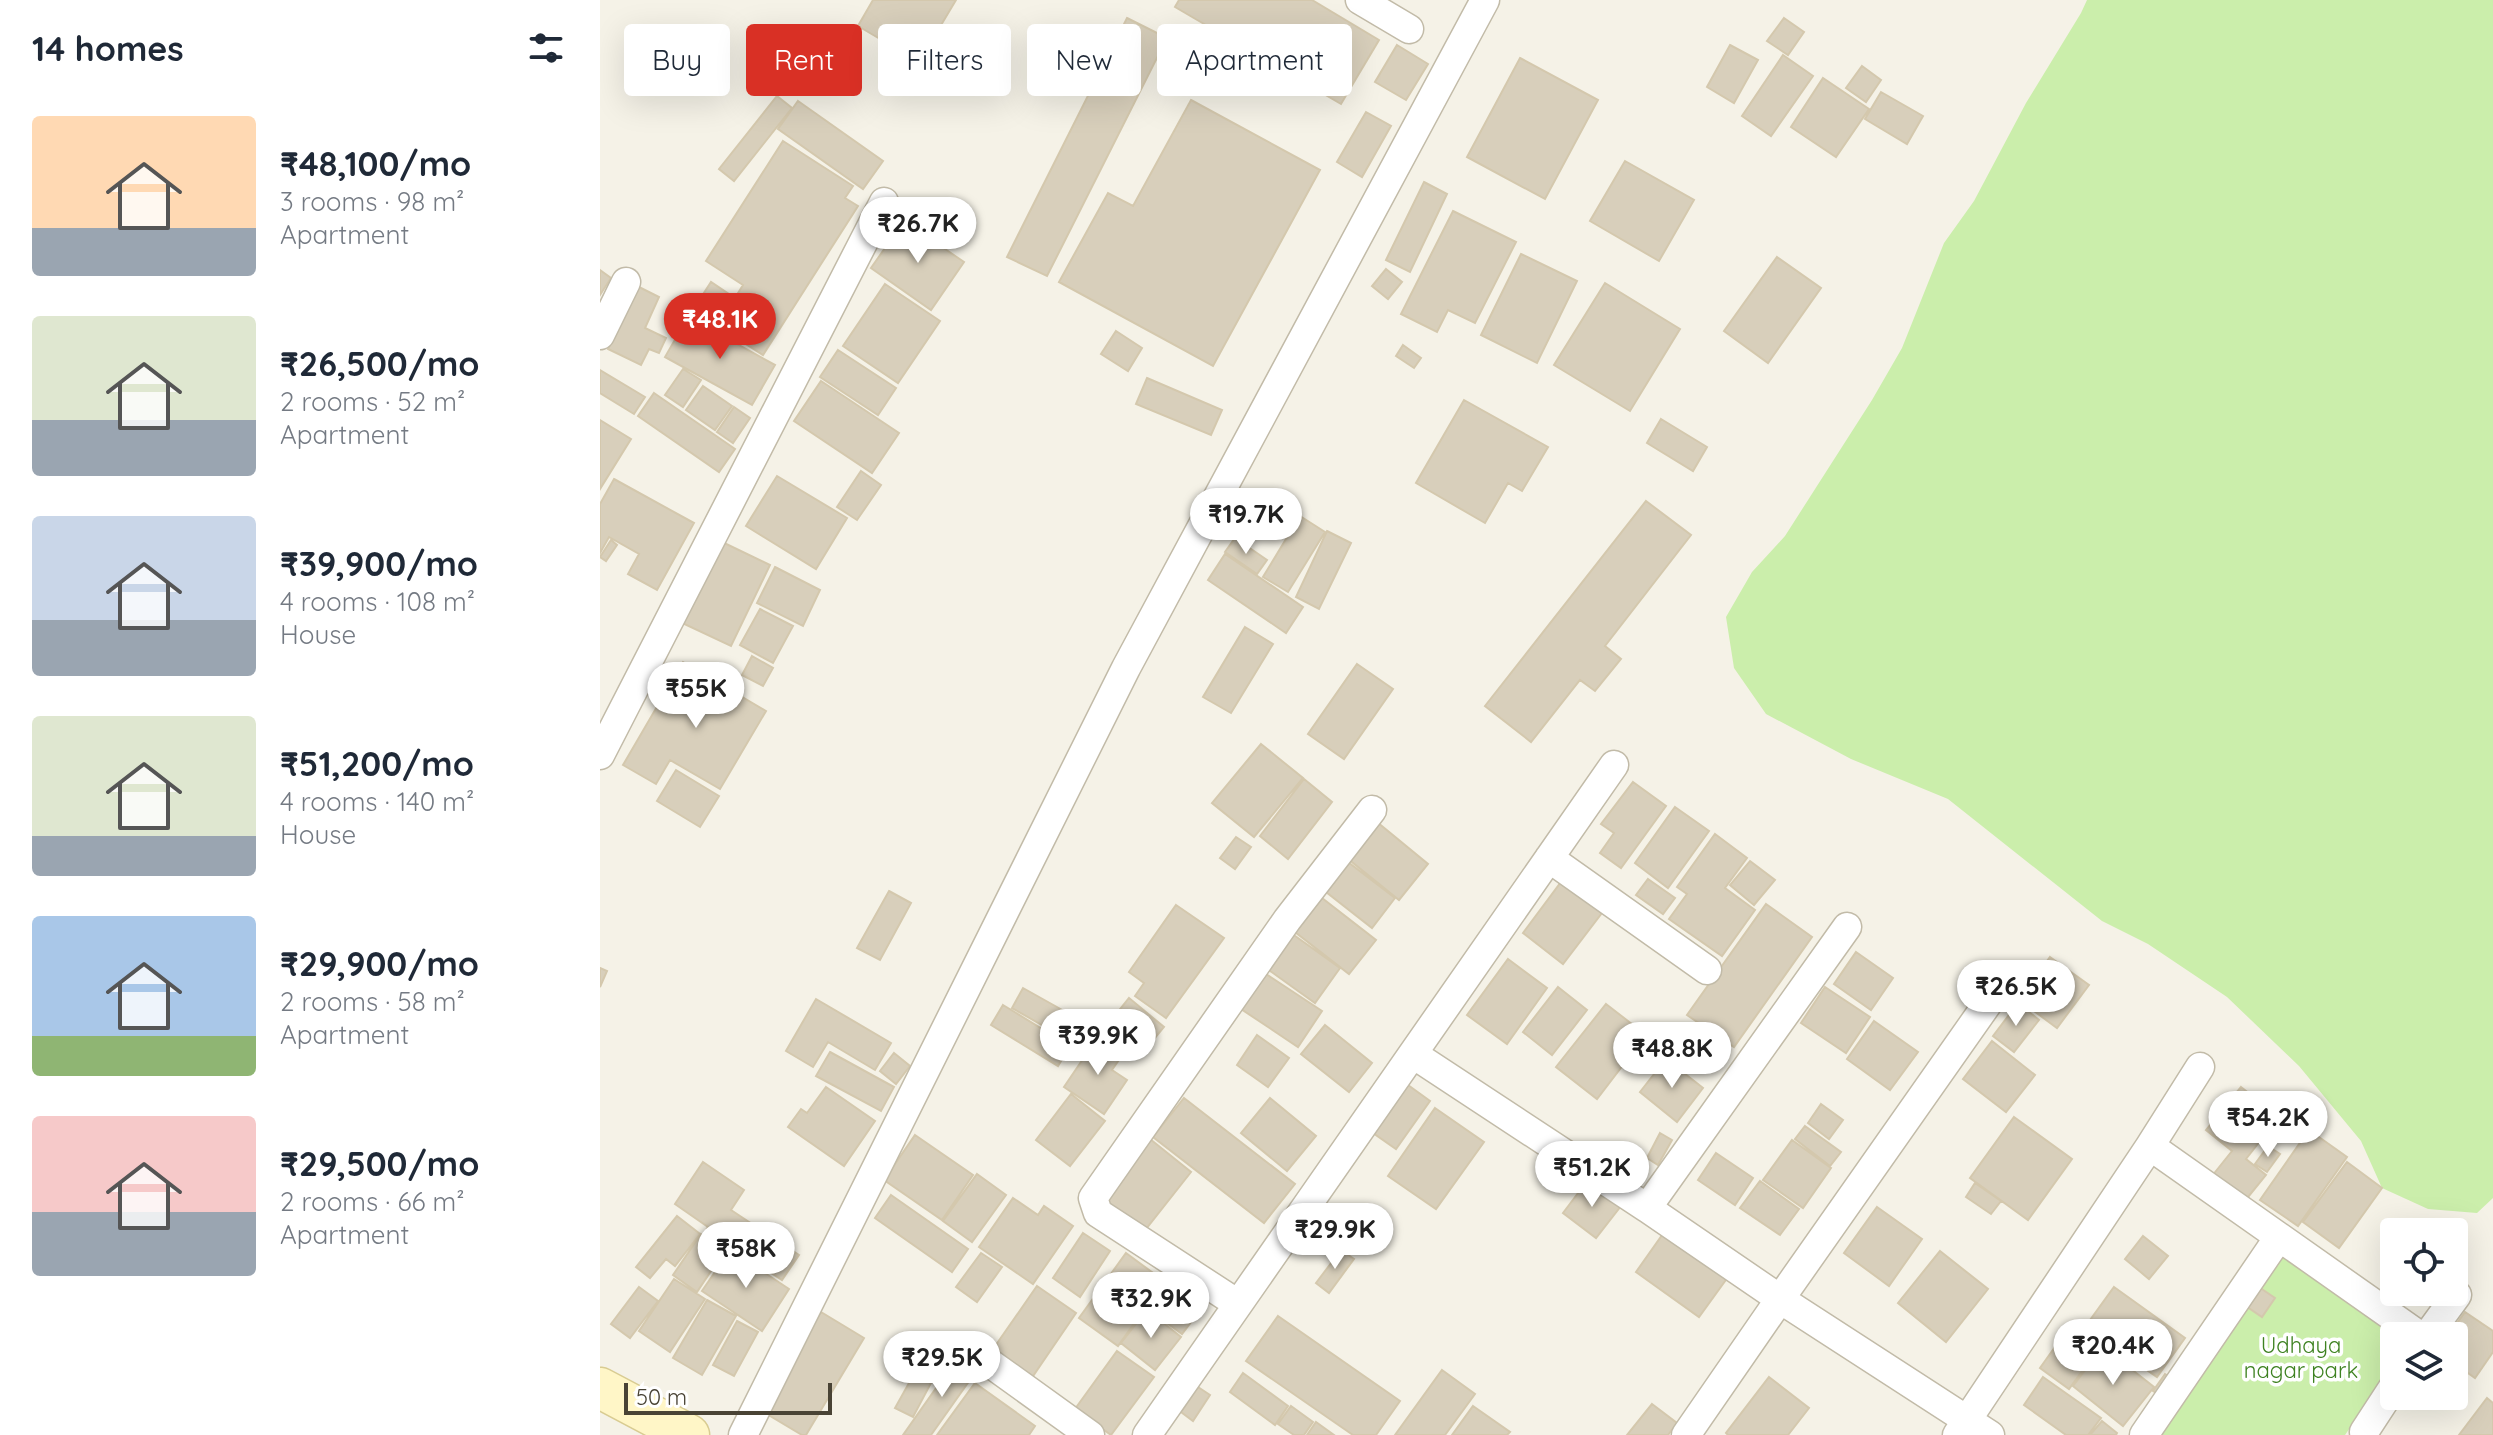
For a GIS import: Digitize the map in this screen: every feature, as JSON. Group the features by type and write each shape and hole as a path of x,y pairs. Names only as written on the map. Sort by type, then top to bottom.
{"main road":[{"path":"600,1388 689,1435"}],"street":[{"path":"1360,0 1409,29"},
{"path":"743,1435 1126,668 1485,0"},
{"path":"600,755 884,202"},
{"path":"600,335 626,282"},
{"path":"1147,1435 1614,765"},
{"path":"1238,1304 1098,1213 1093,1198 1287,920 1372,810"},
{"path":"1549,858 1707,970"},
{"path":"1647,1208 1847,927"},
{"path":"1686,1435 2007,976"},
{"path":"1413,1054 1647,1208 1971,1430 2200,1067"},
{"path":"2150,1146 2400,1322"},
{"path":"2144,1435 2279,1237"},
{"path":"980,1356 1090,1435"},
{"path":"2365,1434 2380,1409"}],"green space":[{"path":"2087,0 2493,0 2493,1198 2477,1213 2428,1209 2382,1188 2361,1141 2299,1066 2227,997 2148,944 2102,921 1948,799 1851,759 1766,714 1734,668 1726,617 1752,572 1785,536 1872,400 1902,348 1944,243 1974,201 2026,103"},
{"name":"Udhaya nagar park","path":"2282,1248 2381,1322 2380,1384 2345,1435 2154,1435"}],"building":[{"path":"873,0 956,0 942,24 878,24 878,38 859,24"},
{"path":"1179,0 1312,0 1379,40 1352,85 1352,24 1204,24 1175,7"},
{"path":"1127,18 1139,24 1124,24"},
{"path":"1784,18 1804,32 1788,55 1767,41"},
{"path":"1141,25 1157,33 1157,58 1141,90"},
{"path":"1397,45 1428,64 1406,100 1375,82"},
{"path":"1730,45 1758,60 1734,103 1707,87"},
{"path":"1783,55 1813,76 1771,136 1742,116"},
{"path":"1520,58 1598,100 1545,199 1467,157"},
{"path":"1862,66 1881,80 1866,102 1846,88"},
{"path":"1823,78 1869,109 1836,157 1791,127"},
{"path":"1881,92 1923,116 1907,144 1865,119"},
{"path":"777,96 792,108 734,181 719,169"},
{"path":"1088,96 1138,96 1047,276 1007,257"},
{"path":"1327,96 1346,96 1341,104"},
{"path":"1191,100 1320,170 1213,366 1059,282 1108,193 1133,206"},
{"path":"798,101 883,161 863,189 778,129"},
{"path":"1366,112 1391,126 1362,177 1337,162"},
{"path":"783,141 853,186 845,198 858,206 763,355 693,310 711,282 735,298 743,285 706,261"},
{"path":"1625,161 1694,200 1659,261 1590,221"},
{"path":"1424,182 1447,194 1410,272 1386,260"},
{"path":"1453,211 1516,242 1475,323 1448,310 1437,332 1401,314"},
{"path":"904,221 964,262 931,310 871,268"},
{"path":"1521,254 1577,281 1537,363 1481,335"},
{"path":"1777,257 1821,288 1768,363 1724,331"},
{"path":"1386,269 1402,282 1388,299 1372,286"},
{"path":"600,270 611,278 600,295"},
{"path":"1605,283 1680,329 1630,411 1554,365"},
{"path":"633,284 659,297 645,328 666,338 659,353 649,349 641,365 608,349"},
{"path":"885,284 940,321 898,383 843,346"},
{"path":"688,317 775,365 752,405 665,357"},
{"path":"1116,331 1142,348 1128,371 1101,354"},
{"path":"1403,345 1421,358 1414,368 1396,356"},
{"path":"838,350 896,388 878,415 820,377"},
{"path":"683,369 701,380 683,407 665,395"},
{"path":"600,370 645,397 634,414 600,393"},
{"path":"1147,378 1222,410 1211,435 1136,404"},
{"path":"821,381 899,433 872,473 794,421"},
{"path":"703,386 732,406 715,430 686,410"},
{"path":"654,393 735,449 719,472 638,416"},
{"path":"1464,400 1548,447 1522,491 1508,483 1485,523 1416,483"},
{"path":"734,407 750,418 733,443 717,432"},
{"path":"1661,419 1707,447 1693,471 1647,443"},
{"path":"600,420 631,439 600,489"},
{"path":"861,471 881,485 857,520 837,507"},
{"path":"777,476 847,518 816,569 746,526"},
{"path":"614,479 694,523 657,590 628,574 639,554 609,537 600,553 600,504"},
{"path":"1646,501 1691,535 1605,646 1621,659 1595,691 1580,680 1531,742 1485,706"},
{"path":"1300,516 1325,532 1288,592 1263,577"},
{"path":"1327,531 1351,543 1319,609 1296,597"},
{"path":"1235,538 1267,560 1257,574 1225,552"},
{"path":"611,540 617,545 606,561 600,557"},
{"path":"718,540 770,565 731,646 678,621"},
{"path":"1225,554 1303,607 1286,633 1208,580"},
{"path":"775,567 820,590 803,626 757,603"},
{"path":"760,609 793,626 773,663 740,645"},
{"path":"1245,627 1273,644 1231,713 1203,697"},
{"path":"752,656 773,668 763,686 742,675"},
{"path":"683,662 766,711 720,789 670,760 656,784 623,765"},
{"path":"1357,664 1393,689 1344,759 1308,734"},
{"path":"1261,744 1303,778 1254,837 1212,803"},
{"path":"676,770 719,796 700,827 657,801"},
{"path":"1304,779 1332,802 1288,859 1260,836"},
{"path":"1633,782 1666,806 1621,868 1600,853 1614,833 1601,824"},
{"path":"1675,807 1709,831 1668,888 1635,863"},
{"path":"1377,822 1428,864 1399,900 1347,858"},
{"path":"1715,834 1747,858 1725,888 1755,910 1722,956 1669,919 1687,894 1677,887"},
{"path":"1236,837 1251,847 1235,869 1220,858"},
{"path":"1344,859 1395,898 1372,928 1321,888"},
{"path":"1750,861 1775,880 1754,905 1730,885"},
{"path":"1564,878 1605,909 1563,964 1523,933"},
{"path":"1648,879 1675,898 1663,914 1636,895"},
{"path":"889,891 911,903 880,960 857,948"},
{"path":"1322,898 1376,940 1349,974 1295,932"},
{"path":"1766,904 1812,937 1734,1047 1687,1015"},
{"path":"1176,905 1224,938 1166,1018 1135,996 1144,983 1129,972"},
{"path":"1291,933 1340,968 1315,1003 1266,968"},
{"path":"1856,952 1893,978 1871,1010 1834,984"},
{"path":"2050,957 2089,985 2057,1028 2019,1000"},
{"path":"1508,959 1547,988 1507,1044 1467,1015"},
{"path":"600,968 607,971 600,987"},
{"path":"1266,974 1322,1011 1298,1047 1241,1009"},
{"path":"1558,987 1587,1010 1552,1055 1523,1032"},
{"path":"1825,987 1870,1017 1846,1053 1801,1023"},
{"path":"1023,988 1073,1016 1061,1036 1012,1008"},
{"path":"1129,998 1164,1027 1140,1056 1105,1028"},
{"path":"816,999 891,1043 875,1070 828,1042 813,1067 786,1051"},
{"path":"2018,1003 2039,1020 2014,1052 1993,1036"},
{"path":"1606,1004 1646,1035 1597,1099 1556,1067"},
{"path":"1003,1005 1070,1046 1058,1066 991,1025"},
{"path":"1874,1021 1918,1052 1890,1090 1847,1059"},
{"path":"1325,1025 1372,1063 1349,1092 1301,1054"},
{"path":"1257,1035 1289,1058 1268,1087 1237,1065"},
{"path":"1098,1037 1123,1054 1112,1070 1127,1080 1104,1114 1064,1087"},
{"path":"1992,1041 2035,1075 2006,1112 1963,1079"},
{"path":"830,1052 894,1087 881,1111 816,1076"},
{"path":"894,1053 910,1066 896,1084 880,1071"},
{"path":"1666,1059 1703,1088 1677,1122 1640,1092"},
{"path":"1408,1085 1430,1101 1396,1149 1373,1133"},
{"path":"826,1087 875,1121 844,1166 788,1127 801,1109 807,1113"},
{"path":"2241,1087 2279,1117 2246,1159 2266,1175 2244,1202 2212,1176 2232,1151 2206,1130"},
{"path":"1071,1094 1105,1121 1070,1166 1036,1140"},
{"path":"1184,1098 1295,1184 1264,1223 1153,1137"},
{"path":"1270,1098 1316,1136 1287,1171 1241,1133"},
{"path":"1821,1104 1843,1120 1829,1139 1808,1123"},
{"path":"1435,1108 1484,1142 1436,1209 1388,1176"},
{"path":"2014,1117 2072,1159 2028,1220 1970,1178"},
{"path":"1805,1126 1841,1152 1830,1166 1795,1139"},
{"path":"2309,1130 2347,1157 2298,1226 2260,1200"},
{"path":"1660,1133 1672,1140 1658,1165 1647,1158"},
{"path":"915,1135 973,1175 942,1220 884,1180"},
{"path":"1150,1139 1191,1172 1142,1234 1101,1201"},
{"path":"1792,1140 1831,1168 1803,1208 1763,1180"},
{"path":"2268,1146 2280,1154 2267,1172 2255,1164"},
{"path":"1716,1153 1753,1178 1735,1205 1698,1180"},
{"path":"703,1162 744,1190 731,1210 799,1255 782,1280 706,1230 708,1227 675,1204"},
{"path":"2347,1162 2382,1188 2339,1248 2303,1222"},
{"path":"977,1174 1006,1195 972,1242 943,1221"},
{"path":"1588,1180 1621,1206 1596,1238 1563,1213"},
{"path":"1760,1181 1799,1209 1780,1235 1740,1208"},
{"path":"1975,1183 2001,1201 1991,1214 1966,1197"},
{"path":"891,1195 968,1249 952,1272 875,1218"},
{"path":"1013,1198 1038,1215 1044,1206 1073,1226 1033,1284 979,1247"},
{"path":"1877,1207 1922,1239 1889,1286 1844,1253"},
{"path":"677,1216 700,1234 675,1266 666,1259 650,1278 636,1267"},
{"path":"1665,1231 1728,1277 1699,1317 1636,1272"},
{"path":"1083,1233 1110,1251 1080,1297 1053,1278"},
{"path":"701,1234 725,1250 697,1292 673,1275"},
{"path":"2143,1236 2168,1256 2149,1279 2125,1259"},
{"path":"730,1250 789,1289 762,1331 702,1291"},
{"path":"1341,1250 1354,1259 1329,1293 1316,1283"},
{"path":"1940,1251 1988,1289 1946,1342 1898,1303"},
{"path":"981,1253 1002,1267 977,1302 956,1287"},
{"path":"1126,1253 1164,1281 1118,1346 1079,1318"},
{"path":"674,1279 705,1299 670,1352 639,1331"},
{"path":"2250,1281 2275,1298 2262,1317 2237,1300"},
{"path":"1167,1284 1201,1309 1182,1334 1148,1309"},
{"path":"1037,1286 1076,1313 1031,1379 991,1352"},
{"path":"639,1287 658,1301 630,1338 611,1324"},
{"path":"2114,1287 2185,1338 2157,1377 2085,1327"},
{"path":"707,1300 736,1316 702,1375 673,1358"},
{"path":"1147,1310 1181,1337 1155,1370 1121,1343"},
{"path":"821,1312 864,1338 806,1435 802,1435 762,1411"},
{"path":"2465,1312 2493,1331 2493,1352 2475,1378 2468,1373 2468,1322 2458,1322"},
{"path":"1278,1316 1400,1401 1376,1435 1353,1435 1246,1361"},
{"path":"737,1321 758,1332 734,1376 713,1365"},
{"path":"2070,1326 2091,1342 2078,1362 2085,1367 2069,1389 2040,1368"},
{"path":"2103,1347 2154,1387 2123,1426 2073,1386"},
{"path":"1117,1351 1154,1377 1111,1435 1075,1409"},
{"path":"958,1357 977,1370 931,1435 903,1435"},
{"path":"1442,1370 1475,1394 1445,1435 1395,1435"},
{"path":"1243,1373 1288,1406 1275,1425 1230,1392"},
{"path":"914,1374 931,1383 913,1417 895,1408"},
{"path":"2165,1374 2179,1383 2167,1400 2153,1391"},
{"path":"1769,1377 1809,1408 1788,1435 1728,1435 1726,1433"},
{"path":"2043,1377 2101,1418 2088,1435 2066,1435 2024,1405"},
{"path":"975,1383 1035,1426 1029,1435 937,1435"},
{"path":"1198,1387 1210,1395 1193,1421 1181,1412"},
{"path":"2487,1398 2493,1403 2493,1435 2459,1435"},
{"path":"1652,1404 1677,1423 1668,1435 1627,1435"},
{"path":"1291,1406 1313,1422 1304,1435 1294,1435 1278,1424"},
{"path":"1473,1406 1510,1432 1507,1435 1452,1435"},
{"path":"2102,1421 2117,1433 2116,1435 2090,1435"},
{"path":"1316,1422 1334,1435 1307,1435"}]}
